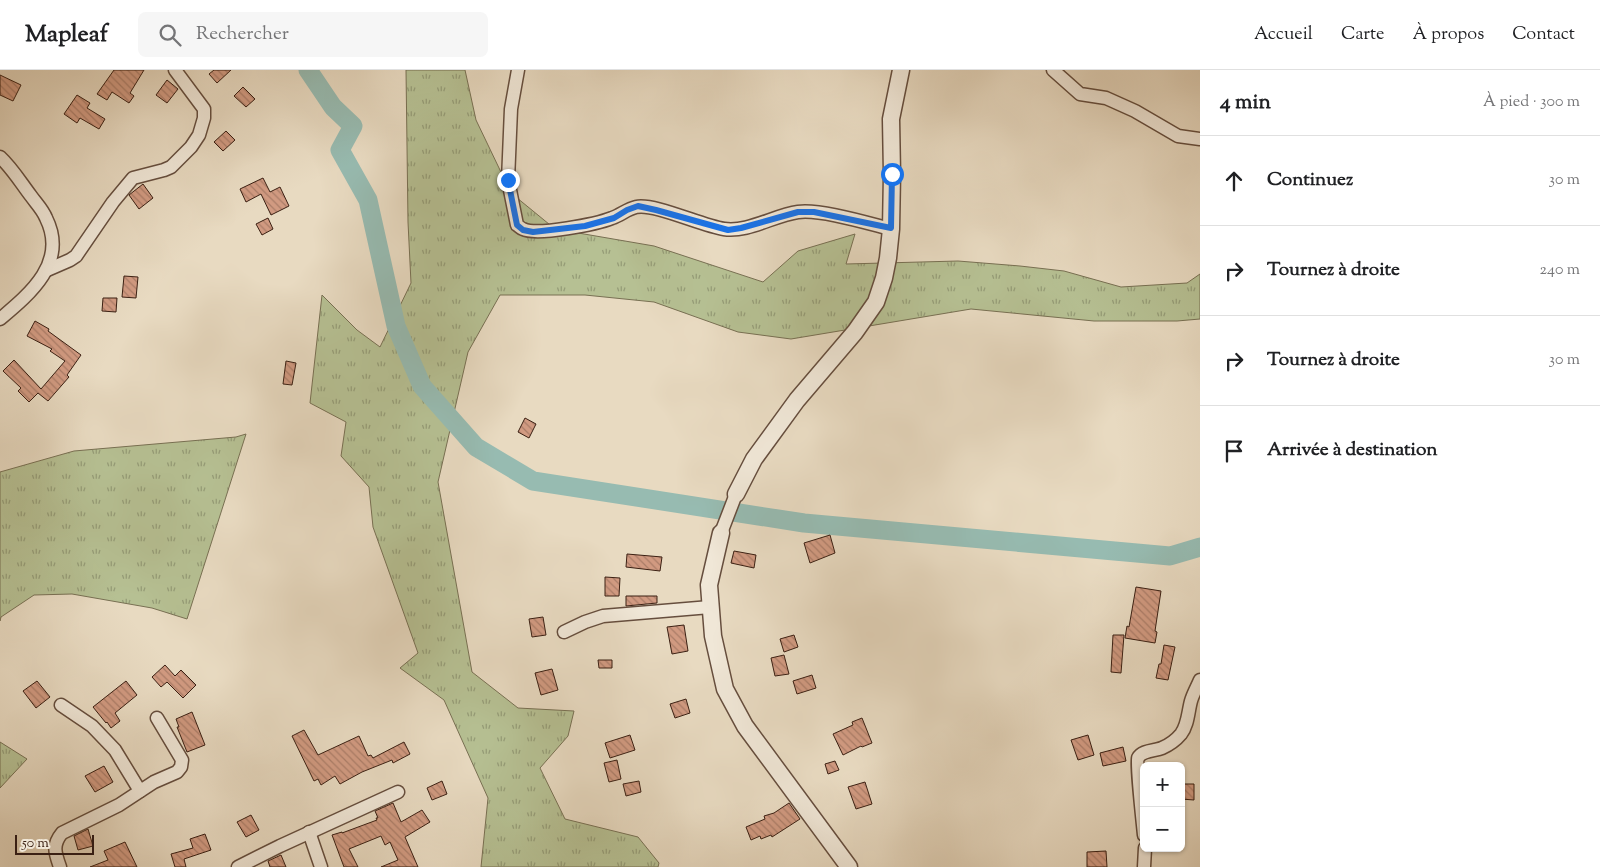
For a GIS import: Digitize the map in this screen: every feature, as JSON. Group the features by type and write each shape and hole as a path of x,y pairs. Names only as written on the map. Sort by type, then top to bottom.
{"street":[{"path":"47,270 76,256 113,202 133,178 164,170 171,166 191,147 199,135 204,118 204,109 175,70"},
{"path":"518,70 511,109 508,180 517,225 523,230 533,232 585,226 614,218 638,206 728,230 798,212 814,212 891,228"},
{"path":"849,867 745,726 725,689 713,636 709,585 720,533 736,494 759,452 797,400 854,332 876,302 888,258 891,228 891,119 901,70"},
{"path":"1053,70 1080,94 1106,98 1135,111 1178,136 1200,139"},
{"path":"0,157 46,217 52,234 51,261 47,270 17,305 0,320"},
{"path":"564,632 603,616 710,606"},
{"path":"1142,807 1138,758 1141,754 1161,748 1174,741 1182,733 1186,725 1191,700 1200,680"},
{"path":"61,705 92,726 115,750 140,791"},
{"path":"60,867 55,846 56,840 62,833 119,805 154,782 177,772 181,767 182,760 158,718"},
{"path":"238,867 309,832 398,792"},
{"path":"309,832 321,867"},
{"path":"1144,867 1145,852"}],"green space":[{"path":"406,70 465,70 476,120 511,193 555,229 654,246 763,282 798,251 855,234 846,264 958,261 1020,266 1064,271 1121,287 1187,283 1200,274 1200,319 1177,321 1094,321 971,309 791,339 738,332 654,302 585,295 500,295 468,352 438,482 472,672 518,708 574,711 568,736 540,768 565,819 638,837 659,863 658,867 481,867 488,798 444,700 400,668 418,653 373,527 369,487 341,456 346,422 310,403 322,295 357,330 380,347 411,283 408,222"},
{"path":"246,434 187,619 152,608 72,594 34,595 1,617 0,621 0,472 74,451 236,437"},
{"path":"0,742 27,759 0,788"}],"building":[{"path":"114,70 144,70 130,93 134,96 129,103 112,92 107,100 97,94"},
{"path":"214,70 231,70 217,83 209,74"},
{"path":"0,75 21,85 13,101 0,95"},
{"path":"167,80 178,89 167,103 156,95"},
{"path":"243,87 255,99 246,107 234,96"},
{"path":"77,95 90,103 87,108 105,119 99,129 80,118 77,123 64,114"},
{"path":"226,131 235,140 223,151 214,142"},
{"path":"263,178 270,192 280,187 289,206 271,215 261,194 246,202 240,189"},
{"path":"143,184 153,198 139,209 129,195"},
{"path":"268,218 273,229 262,235 256,224"},
{"path":"124,276 138,277 136,298 122,297"},
{"path":"103,298 117,298 116,312 102,311"},
{"path":"35,321 49,329 48,331 81,355 67,375 69,377 48,401 38,393 29,402 18,391 21,388 3,371 14,360 41,389 65,361 50,351 52,349 27,336"},
{"path":"286,361 296,363 292,385 283,384"},
{"path":"525,418 536,424 529,438 518,432"},
{"path":"830,535 835,553 810,563 804,543"},
{"path":"734,551 756,555 754,568 731,563"},
{"path":"627,554 662,557 660,571 626,567"},
{"path":"605,577 620,578 619,596 605,596"},
{"path":"1136,587 1161,591 1155,643 1125,638 1127,626 1129,627"},
{"path":"626,596 657,596 657,603 626,606"},
{"path":"543,617 546,635 532,637 529,619"},
{"path":"684,625 688,651 672,654 667,627"},
{"path":"794,635 798,647 784,652 780,639"},
{"path":"1113,635 1124,635 1121,673 1111,672"},
{"path":"1164,645 1175,647 1168,680 1156,678 1159,664 1161,664"},
{"path":"784,655 789,674 775,676 771,658"},
{"path":"598,660 612,660 612,668 599,668"},
{"path":"165,665 175,676 181,670 196,685 183,698 167,682 161,687 152,677"},
{"path":"552,669 558,690 541,695 535,673"},
{"path":"812,675 816,688 797,694 793,681"},
{"path":"37,681 50,697 36,708 23,691"},
{"path":"126,681 137,695 115,713 120,721 111,728 93,707"},
{"path":"686,699 690,713 675,718 670,704"},
{"path":"192,712 205,745 187,752 177,727 179,727 176,719"},
{"path":"862,718 872,743 843,755 833,734 853,725 852,722"},
{"path":"304,730 318,755 359,736 368,756 371,755 373,758 404,742 410,754 393,763 392,760 362,772 340,784 335,776 321,785 318,779 314,781 292,736"},
{"path":"630,735 635,750 610,758 605,743"},
{"path":"1088,735 1094,755 1078,760 1071,740"},
{"path":"1123,747 1126,761 1103,766 1100,753"},
{"path":"617,760 621,779 609,782 604,763"},
{"path":"835,761 839,770 828,774 825,764"},
{"path":"104,766 113,782 95,792 85,776"},
{"path":"442,781 447,794 432,800 427,788"},
{"path":"639,781 641,792 626,796 623,784"},
{"path":"865,782 872,804 856,809 848,787"},
{"path":"1185,784 1194,784 1194,800 1185,799"},
{"path":"393,803 401,822 422,810 430,822 405,837 418,867 381,867 398,860 390,842 385,845 381,836 349,849 358,867 344,867 332,835 377,820 375,811"},
{"path":"789,803 800,819 772,837 771,835 761,839 760,836 751,840 746,827 765,819 764,816 774,813"},
{"path":"251,815 259,830 246,837 237,822"},
{"path":"88,829 93,846 78,850 74,836"},
{"path":"205,834 211,850 184,859 186,867 175,867 171,854 193,848 190,839"},
{"path":"125,842 137,867 90,867 108,860 104,851"},
{"path":"1106,851 1107,867 1087,867 1087,852"},
{"path":"281,855 286,867 270,867 268,861"}],"waterway":[{"path":"308,70 333,107 353,126 340,150 368,200 396,326 422,386 476,447 533,481 804,523 1170,556 1200,547"}],"route":[{"path":"508,180 517,225 523,230 533,232 585,226 614,218 638,206 728,230 798,212 814,212 891,228 892,174"}]}
